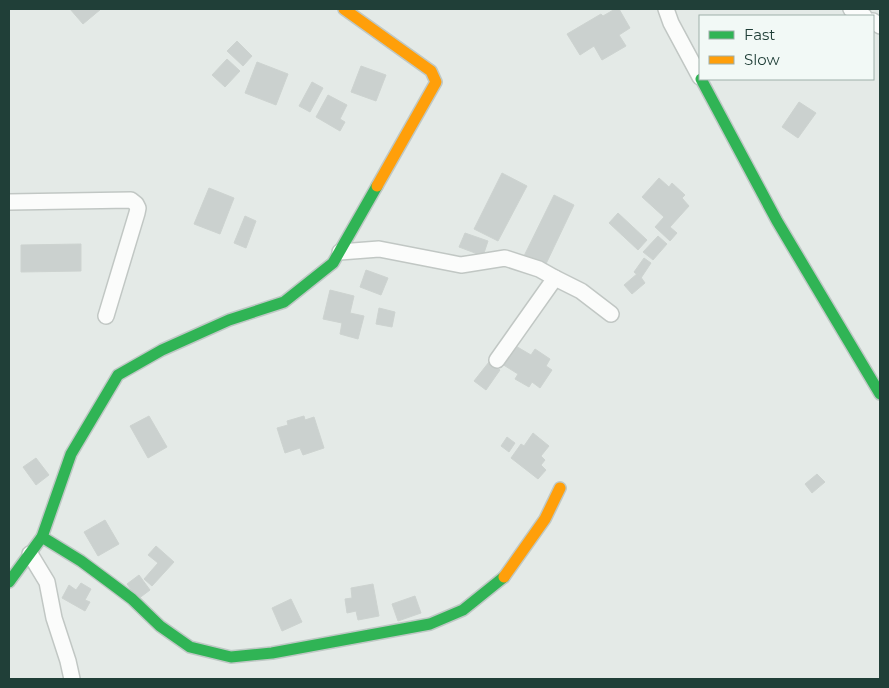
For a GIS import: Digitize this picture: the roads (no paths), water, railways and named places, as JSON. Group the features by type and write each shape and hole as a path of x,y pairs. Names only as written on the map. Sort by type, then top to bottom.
{"street":[{"path":"9,582 42,537 71,454 118,375 162,350 228,320 284,302 333,264 436,82 431,72 344,9"},
{"path":"666,9 671,23 699,74"},
{"path":"851,9 862,15"},
{"path":"702,80 776,222 880,394"},
{"path":"9,202 131,200 136,204 137,213 106,316"},
{"path":"340,252 379,249 461,265 504,258 539,269 581,291 611,314"},
{"path":"497,360 555,278"},
{"path":"42,537 81,561 112,584 160,626 190,647 231,657 272,653 430,624 463,610 504,577 545,519 560,488"},
{"path":"30,554 46,582 54,618 72,679"}]}
